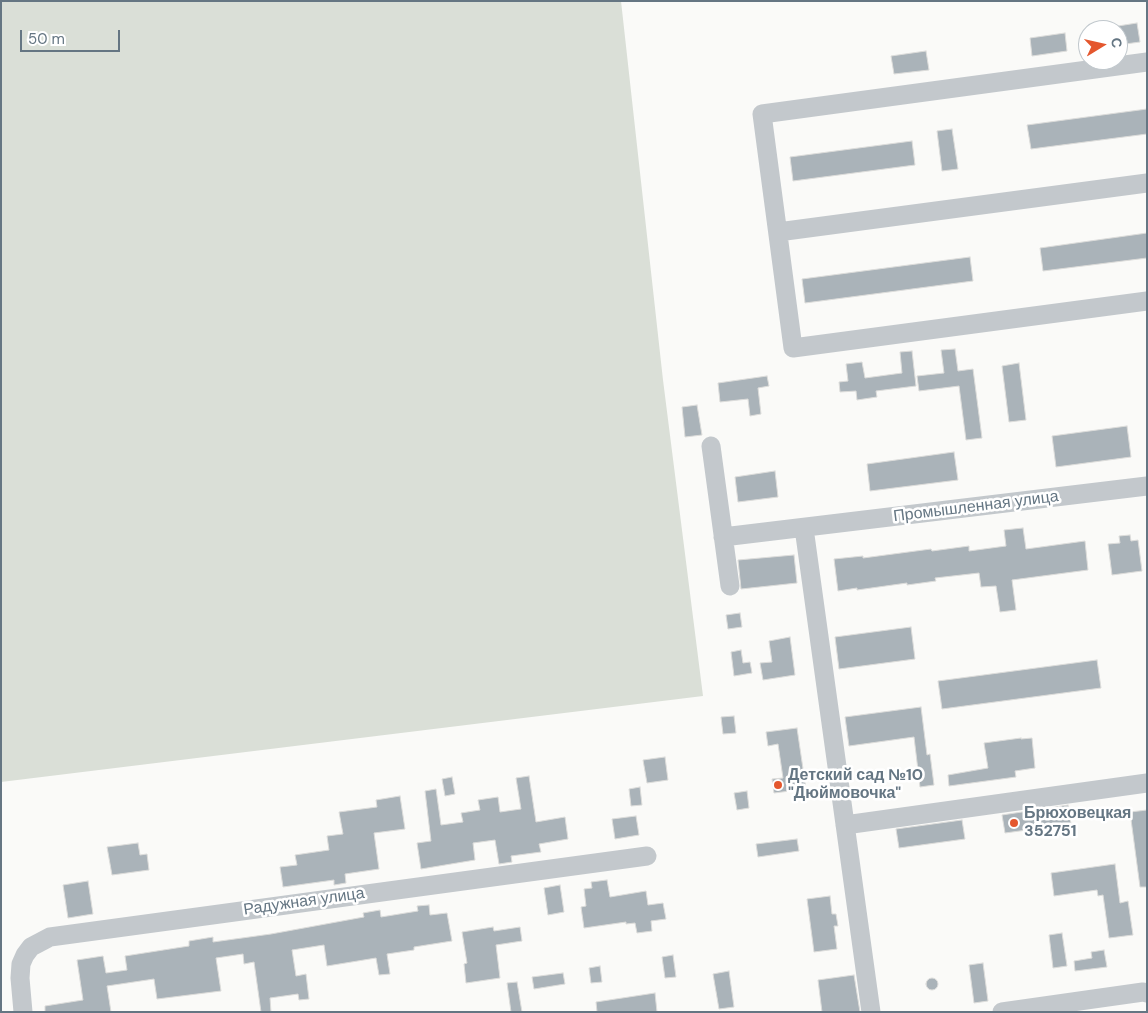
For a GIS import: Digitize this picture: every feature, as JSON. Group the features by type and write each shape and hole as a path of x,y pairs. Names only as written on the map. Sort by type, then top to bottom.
{"street":[{"path":"1147,62 762,114 793,348 1147,300"},
{"path":"778,232 1147,183"},
{"path":"711,446 730,586"},
{"name":"Промышленная улица","path":"723,537 1147,486"},
{"path":"804,528 871,1012"},
{"path":"846,825 1147,783"},
{"name":"Радужная улица","path":"23,1012 20,978 21,964 31,947 50,937 647,856"},
{"path":"1002,1012 1143,992 1147,993"}],"shaded area":[{"path":"1,1 621,1 663,380 703,696 1,782"}],"building":[{"path":"1137,23 1140,42 1128,44 1128,24"},
{"path":"1065,33 1067,51 1032,56 1030,38"},
{"path":"926,51 929,70 894,74 891,56"},
{"path":"1147,109 1147,134 1031,149 1027,125"},
{"path":"952,129 958,169 942,171 937,131"},
{"path":"912,141 915,165 793,181 790,157"},
{"path":"1147,233 1147,258 1043,271 1040,248"},
{"path":"970,257 973,281 805,303 802,279"},
{"path":"955,349 958,371 973,369 982,438 966,440 959,386 919,391 917,376 944,373 941,350"},
{"path":"912,351 916,386 876,391 877,397 857,400 856,391 840,392 839,382 848,381 846,364 862,362 865,378 902,373 900,352"},
{"path":"1019,363 1026,420 1009,422 1002,366"},
{"path":"767,376 769,386 758,388 761,414 750,416 748,399 720,402 718,383"},
{"path":"697,405 702,435 685,437 682,407"},
{"path":"1127,426 1131,457 1056,467 1052,436"},
{"path":"954,452 958,480 870,491 867,464"},
{"path":"775,471 778,497 738,502 735,477"},
{"path":"1023,528 1026,549 1085,541 1088,570 1012,580 1016,610 1000,612 996,586 981,587 979,573 935,578 936,581 907,585 907,583 838,591 834,559 863,556 863,558 969,546 969,551 1006,546 1004,530"},
{"path":"1130,535 1131,541 1138,540 1142,571 1112,575 1108,544 1120,543 1119,536"},
{"path":"794,555 797,583 741,589 738,560"},
{"path":"740,613 742,627 728,629 726,615"},
{"path":"911,627 915,659 839,669 835,637"},
{"path":"790,637 795,675 763,680 760,663 772,662 769,641"},
{"path":"741,650 743,663 750,662 752,673 734,676 731,652"},
{"path":"1097,660 1101,688 942,709 938,681"},
{"path":"921,707 927,755 930,754 934,785 920,787 914,737 849,746 845,717"},
{"path":"734,716 736,733 723,734 721,717"},
{"path":"797,728 806,789 774,793 772,779 783,778 778,744 768,746 766,732"},
{"path":"1032,738 1035,768 1015,771 1016,777 949,786 948,775 988,768 984,743"},
{"path":"665,757 668,780 647,783 643,760"},
{"path":"529,776 536,822 565,817 568,839 539,844 541,852 511,856 512,862 499,864 495,840 473,843 475,860 421,869 417,843 431,841 425,791 436,789 441,825 463,822 461,813 480,810 478,800 498,797 500,812 521,809 516,778"},
{"path":"452,777 455,794 445,796 442,779"},
{"path":"640,787 642,805 631,806 629,789"},
{"path":"747,791 749,808 737,810 734,793"},
{"path":"400,796 405,829 374,833 379,869 345,874 346,883 334,885 334,880 283,887 280,867 297,865 295,855 329,850 327,836 343,834 339,812 377,807 376,800"},
{"path":"1068,805 1071,824 1005,833 1002,815"},
{"path":"1147,810 1147,887 1140,887 1130,812"},
{"path":"636,816 639,835 615,839 612,819"},
{"path":"962,820 965,839 899,848 896,829"},
{"path":"797,839 799,851 758,857 756,844"},
{"path":"138,843 140,855 147,854 149,870 112,875 107,847"},
{"path":"1115,864 1120,903 1128,901 1133,935 1109,938 1103,895 1098,896 1097,890 1054,896 1051,873"},
{"path":"607,880 610,897 646,891 648,905 663,903 666,919 651,921 652,931 637,933 635,923 626,924 626,922 584,928 581,907 586,906 584,889 592,888 591,882"},
{"path":"88,881 93,914 68,918 63,885"},
{"path":"560,885 564,912 548,915 544,888"},
{"path":"830,896 832,914 836,914 838,926 834,926 837,949 814,952 807,899"},
{"path":"429,905 430,915 447,913 452,941 414,947 414,950 387,954 390,974 379,975 376,958 327,966 324,945 292,950 296,976 306,974 309,999 299,1000 298,994 270,998 271,1012 261,1012 254,962 244,964 243,954 216,958 221,991 157,999 154,979 107,986 111,1012 45,1012 45,1006 83,1000 77,960 103,956 106,973 127,970 125,956 189,946 189,941 213,937 213,942 271,934 364,917 363,913 380,910 381,917 418,911 417,906"},
{"path":"493,927 494,931 520,927 522,941 496,945 500,978 466,983 464,964 467,963 462,932"},
{"path":"1062,933 1067,966 1053,968 1049,935"},
{"path":"1104,950 1107,967 1075,971 1074,961 1092,958 1091,952"},
{"path":"673,955 676,977 665,978 662,957"},
{"path":"983,963 988,1001 974,1003 969,965"},
{"path":"600,966 602,982 591,983 589,968"},
{"path":"729,971 734,1007 719,1009 713,974"},
{"path":"563,973 565,984 534,989 532,977"},
{"path":"854,975 860,1012 822,1012 818,980"},
{"path":"930,978 934,978 938,984 934,990 930,990 926,986 926,982"},
{"path":"517,982 522,1012 511,1012 507,983"},
{"path":"655,993 657,1012 597,1012 596,1002"}],"place":[{"name":"Детский сад №10 \"Дюймовочка\"","path":"778,785"},
{"name":"Брюховецкая 352751","path":"1014,823"}]}
